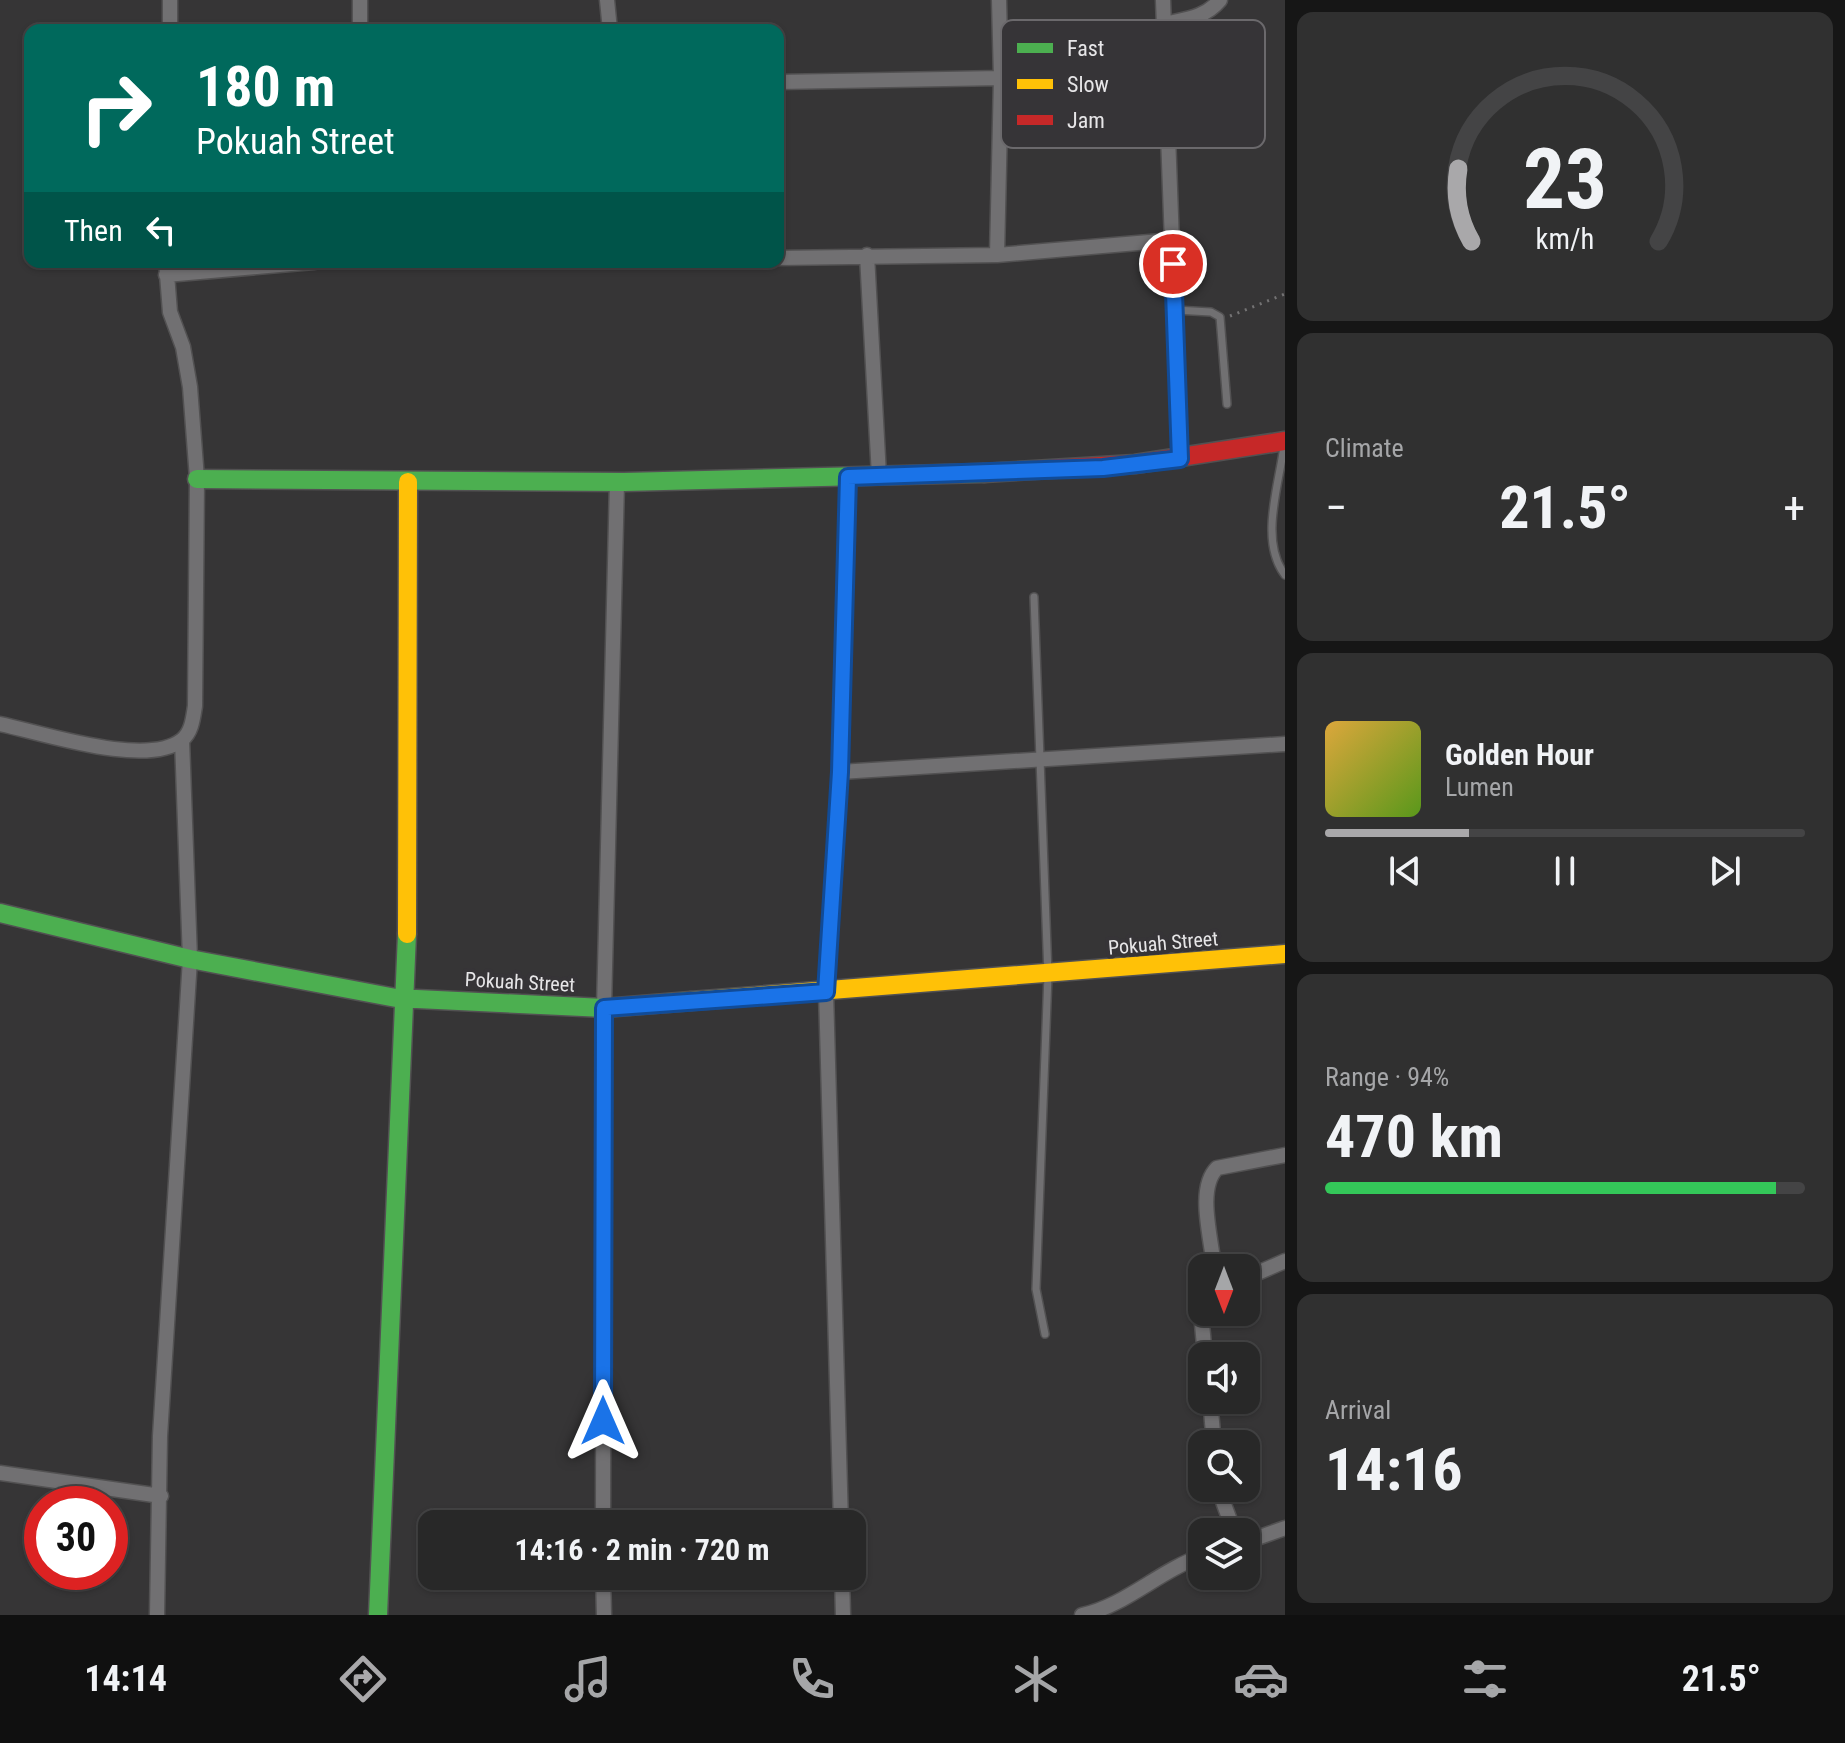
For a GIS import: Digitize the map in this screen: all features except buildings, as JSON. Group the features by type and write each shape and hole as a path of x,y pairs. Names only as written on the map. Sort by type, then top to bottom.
{"street":[{"path":"170,0 170,24"},
{"path":"360,0 360,24"},
{"path":"607,0 609,24"},
{"path":"997,255 1001,78 999,0"},
{"path":"1163,0 1164,20"},
{"path":"1180,20 1203,14 1220,0"},
{"path":"784,82 1001,78"},
{"path":"1169,148 1180,459"},
{"path":"784,258 997,255 1173,240"},
{"path":"867,255 879,476"},
{"path":"0,724 123,750 156,751 182,740 191,726 195,706 197,479 190,387 183,347 170,312 166,269 187,268"},
{"path":"197,479 617,482 879,476 1103,468 1285,441"},
{"path":"841,1510 826,992 840,772 848,477"},
{"path":"378,1615 389,1296 407,999 408,482"},
{"path":"603,1510 604,1008 617,482"},
{"path":"157,1615 160,1436 190,959 182,740"},
{"path":"840,772 1285,744"},
{"name":"Pokuah Street","path":"0,913 190,959 407,999 604,1008 1285,954"},
{"path":"1213,1254 1207,1182 1211,1174 1217,1168 1285,1155"},
{"path":"1260,1272 1285,1261"},
{"path":"0,1473 161,1496"},
{"path":"1260,1534 1285,1528"},
{"path":"1082,1615 1098,1613 1188,1561"},
{"path":"603,1590 604,1615"},
{"path":"842,1590 843,1615"}],"lane":[{"path":"1175,310 1211,312 1220,317 1227,404"},
{"path":"1285,441 1272,551 1285,575"},
{"path":"1034,597 1048,975 1036,1289 1045,1334"}],"path":[{"path":"1220,317 1238,316 1254,304 1285,294"}],"traffic: fast":[{"path":"197,479 624,482 984,473"},
{"path":"0,913 190,959 396,998 604,1008 691,1001"},
{"path":"378,1615 407,934"}],"traffic: slow":[{"path":"407,934 408,482"},
{"path":"691,1001 1285,954"}],"traffic: jam":[{"path":"984,473 1135,464 1285,441"}],"route":[{"path":"603,1421 604,1008 826,992 840,772 848,477 1103,468 1180,459 1173,264"}]}
